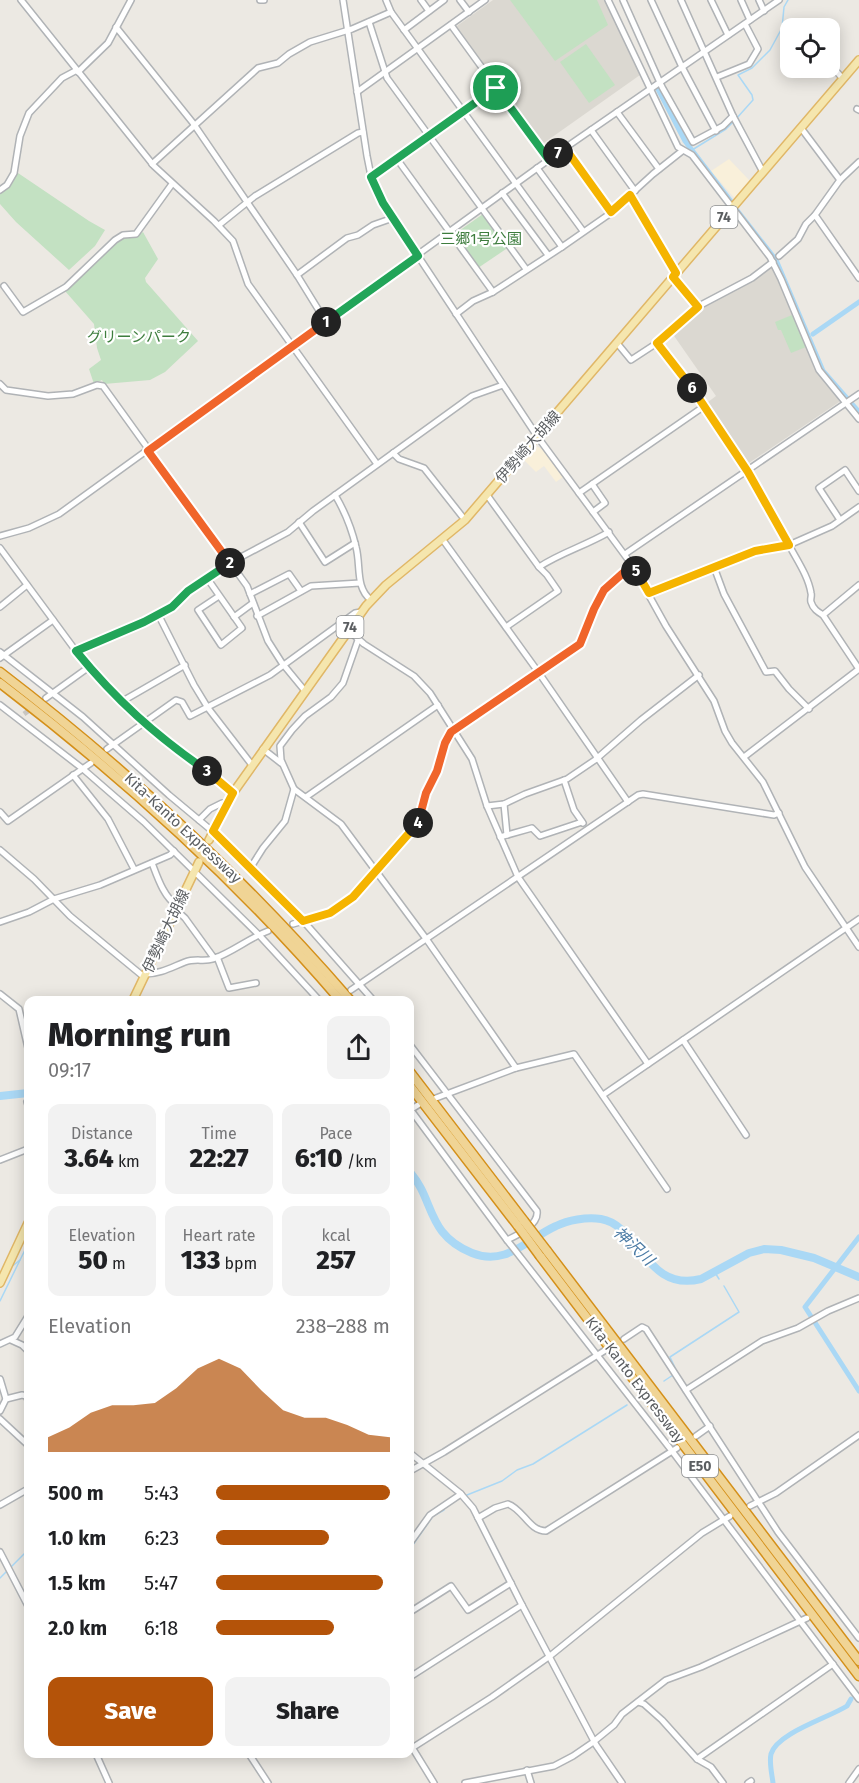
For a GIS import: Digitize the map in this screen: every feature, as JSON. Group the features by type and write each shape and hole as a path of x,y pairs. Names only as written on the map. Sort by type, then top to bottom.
{"highway":[{"name":"Kita-Kanto Expressway","path":"0,672 92,746 181,824 263,904 346,996"},
{"name":"Kita-Kanto Expressway","path":"0,683 125,784 206,859 272,925 336,996"},
{"path":"0,688 47,719"},
{"name":"Kita-Kanto Expressway","path":"414,1077 859,1676"},
{"name":"Kita-Kanto Expressway","path":"414,1091 521,1224"},
{"name":"Kita-Kanto Expressway","path":"543,1253 859,1661"}],"main road":[{"name":"伊勢崎大胡線","path":"209,840 233,793 371,600 465,520 859,60"},
{"name":"伊勢崎大胡線","path":"135,996 199,862"},
{"path":"0,1283 24,1232"}],"street":[{"path":"21,0 152,164 219,225 233,241 248,284 377,464"},
{"path":"0,190 7,185 14,173 20,136 29,113 62,78 78,71 108,43 131,0"},
{"path":"343,0 371,177 393,218 537,436 632,565 666,626 714,701 725,731 763,783 800,860 859,947"},
{"path":"386,0 391,12 562,247"},
{"path":"421,0 429,11"},
{"path":"404,30 444,0"},
{"path":"460,0 469,12"},
{"path":"357,92 485,0"},
{"path":"608,0 672,136 682,151 692,154 773,262 816,366 827,382 849,400 859,419"},
{"path":"622,0 660,83 679,121 693,142 716,130 733,116"},
{"path":"651,0 682,67 716,130"},
{"path":"681,0 733,116 763,172"},
{"path":"711,0 728,35"},
{"path":"717,77 748,64 758,50 741,0"},
{"path":"759,0 764,11"},
{"path":"0,536 20,531 53,517 148,451 565,148 779,0"},
{"path":"152,164 258,68 278,63 296,49 310,42 391,12"},
{"path":"369,21 385,73 526,268"},
{"path":"451,25 549,160"},
{"path":"116,27 195,125 297,275 326,322"},
{"path":"840,76 843,79"},
{"path":"371,177 496,88"},
{"path":"617,112 659,170"},
{"path":"801,128 840,180"},
{"path":"591,130 633,193 675,275 698,307"},
{"path":"219,225 248,202 363,132"},
{"path":"565,148 611,212"},
{"path":"456,314 473,301 493,292 526,268 562,247 611,212 682,151"},
{"path":"397,159 493,292"},
{"path":"779,256 799,237 805,225 840,180 859,162"},
{"path":"537,168 583,231"},
{"path":"4,286 23,312 66,287 115,240 123,235 136,234 172,184"},
{"path":"502,193 548,255"},
{"path":"815,215 859,278"},
{"path":"297,275 347,238 393,218"},
{"path":"617,343 631,360 657,343 698,307 752,278 773,262"},
{"path":"657,343 698,396 746,470 803,570 812,593 811,603 817,612 823,615 858,670 859,680"},
{"path":"0,384 6,390 48,396 73,394 97,385 103,386 247,586 268,641 284,666 305,691"},
{"path":"76,651 174,605 188,591 207,578 288,532 335,495 472,396 503,385"},
{"path":"624,554 859,394"},
{"path":"579,493 703,407"},
{"path":"393,453 399,459 424,468 465,520"},
{"path":"840,520 819,488 845,470 859,490"},
{"path":"592,484 605,503 593,512"},
{"path":"335,495 355,543 360,584 371,600"},
{"path":"487,495 558,591 506,627"},
{"path":"649,593 755,551 789,545 832,526 859,507"},
{"path":"299,522 325,562 355,543"},
{"path":"539,567 558,555 588,545 609,532"},
{"path":"443,540 628,802"},
{"path":"0,548 76,651 121,702 143,723 233,793"},
{"path":"293,924 321,916 339,907 358,892 419,821 426,793 437,771 447,737 454,729 580,644 604,590 632,565"},
{"path":"714,567 724,594 766,672 775,671 809,709"},
{"path":"250,594 289,574 300,591"},
{"path":"207,578 242,628 221,645 198,610 219,596"},
{"path":"257,615 317,584 360,584"},
{"path":"0,607 27,585"},
{"path":"823,615 859,585"},
{"path":"234,617 253,603"},
{"path":"107,749 178,699 182,702 188,716 269,676 356,613 361,612"},
{"path":"158,614 208,708 252,765"},
{"path":"53,620 2,655 83,717 213,831 303,921 370,996"},
{"path":"348,630 358,640 414,676 423,684 438,705 476,767 486,806 518,877 648,1064"},
{"path":"358,640 348,673 341,686 298,723 281,744 280,755 284,766 294,789 338,820 427,939 516,1068"},
{"path":"121,702 185,665"},
{"path":"46,698 89,667"},
{"path":"744,757 858,670"},
{"path":"486,806 504,804 564,780 597,758 699,675"},
{"path":"0,705 83,769 174,850 259,935 315,996"},
{"path":"306,797 438,705"},
{"path":"18,719 24,714"},
{"path":"264,749 284,766"},
{"path":"0,812 8,821 91,762"},
{"path":"73,775 108,819 134,869"},
{"path":"564,780 574,810 587,830"},
{"path":"251,867 262,848 285,821 294,789"},
{"path":"351,990 643,794 774,815 779,813"},
{"path":"199,820 215,806 226,804"},
{"path":"504,804 507,835"},
{"path":"500,837 532,828 540,836 582,822"},
{"path":"0,850 34,879 85,929 144,976 191,960 216,958 268,931"},
{"path":"0,922 29,912 54,899 100,885 170,855 174,850"},
{"path":"152,863 158,879 172,902 216,958 229,988 256,983"},
{"path":"603,1095 859,919"},
{"path":"0,994 19,1009 24,1031"},
{"path":"683,1040 746,1135"},
{"path":"414,1050 537,1211 538,1218 535,1222 507,1240"},
{"path":"436,1098 516,1068 574,1054 667,1189"},
{"path":"414,1108 418,1105"},
{"path":"414,1115 596,1356 675,1450 724,1520 859,1699"},
{"path":"0,1160 24,1151"},
{"path":"686,1390 762,1341 798,1328 812,1319 859,1298"},
{"path":"0,1344 11,1340 24,1322"},
{"path":"624,1339 645,1327 778,1532 859,1638"},
{"path":"11,1340 24,1346"},
{"path":"414,1467 444,1452 604,1351"},
{"path":"0,1379 6,1399 0,1412"},
{"path":"6,1399 24,1396"},
{"path":"0,1419 24,1441"},
{"path":"696,1436 710,1426"},
{"path":"750,1506 776,1493 859,1435"},
{"path":"478,1518 495,1508 508,1504 517,1509 535,1528 546,1531 675,1450"},
{"path":"414,1457 471,1504 594,1741 622,1783"},
{"path":"0,1505 24,1491"},
{"path":"414,1538 430,1515 461,1494"},
{"path":"414,1744 492,1697 550,1656 702,1533 730,1516"},
{"path":"0,1552 24,1598"},
{"path":"414,1609 451,1586 468,1610 511,1583"},
{"path":"414,1674 522,1605"},
{"path":"827,1609 834,1606"},
{"path":"465,1783 559,1764 594,1741 614,1725 622,1714 666,1680 702,1667 807,1618"},
{"path":"697,1759 833,1664"},
{"path":"638,1702 644,1704 662,1720 697,1759 711,1767 723,1783"},
{"path":"414,1751 434,1783"},
{"path":"98,1758 110,1783"},
{"path":"252,1758 268,1783"},
{"path":"849,1783 859,1769"},
{"path":"528,1770 531,1783"}],"shaded area":[{"path":"493,0 605,0 640,75 541,145 457,29 457,26"},
{"path":"729,159 751,182 736,200 711,171"},
{"path":"770,267 773,268 780,281 814,368 840,400 746,465 704,405 716,396 672,333 701,308"},
{"path":"534,445 542,449 563,477 556,482 544,466 536,472 523,459"}],"green space":[{"path":"510,0 597,0 608,25 555,61"},
{"path":"586,44 615,85 589,103 560,62"},
{"path":"18,173 105,230 95,246 69,270 16,222 0,204 0,193 9,188"},
{"name":"三郷1号公園","path":"483,214 509,247 478,268 456,238 456,233"},
{"name":"グリーンパーク","path":"143,232 158,259 145,278 146,282 198,341 165,372 150,380 104,384 102,380 94,384 89,369 101,360 94,324 65,291 117,242"},
{"path":"792,315 806,347 791,353 775,322"}],"waterway":[{"path":"736,119 753,100 738,75 752,68 770,50 782,28 784,7 788,0"},
{"path":"658,89 685,141 733,204"},
{"path":"692,150 726,129 733,122"},
{"path":"736,209 776,260 823,371 859,412"},
{"path":"813,334 859,302"},
{"name":"神沢川","path":"0,1096 24,1093"},
{"name":"神沢川","path":"414,1178 439,1227 446,1236 472,1253 484,1256 495,1257 516,1250 545,1231 566,1222 595,1218 614,1224 625,1233 655,1268 682,1281 701,1279 749,1253 764,1249 781,1250 814,1258 859,1277"},
{"path":"859,1237 805,1307 859,1391"},
{"path":"10,1268 20,1260 24,1252"},
{"path":"0,1301 20,1260"},
{"path":"714,1271 719,1279"},
{"path":"677,1372 670,1357 739,1312 724,1286"},
{"path":"664,1381 673,1375"},
{"path":"467,1495 502,1481 517,1470 533,1464 627,1405"},
{"path":"414,1543 433,1516 444,1510"},
{"path":"11,1567 24,1554"},
{"path":"0,1578 8,1570"},
{"path":"773,1783 770,1757 775,1746 793,1733 847,1706 851,1699"}],"tunnel":[{"path":"24,714 46,698"}],"route":[{"path":"496,88 549,160 565,148 611,212 630,195 676,273 673,277 698,307 657,343 698,396 703,407 748,472 789,545 755,551 649,593 632,565 630,566 604,590 580,644 451,732 447,737 433,781 426,793 419,821 363,888 335,910 303,921 213,831 233,793 210,773 167,743 129,710 76,651 144,622 172,607 188,591 230,564 148,451 418,256 383,203 371,177 496,88"}]}
